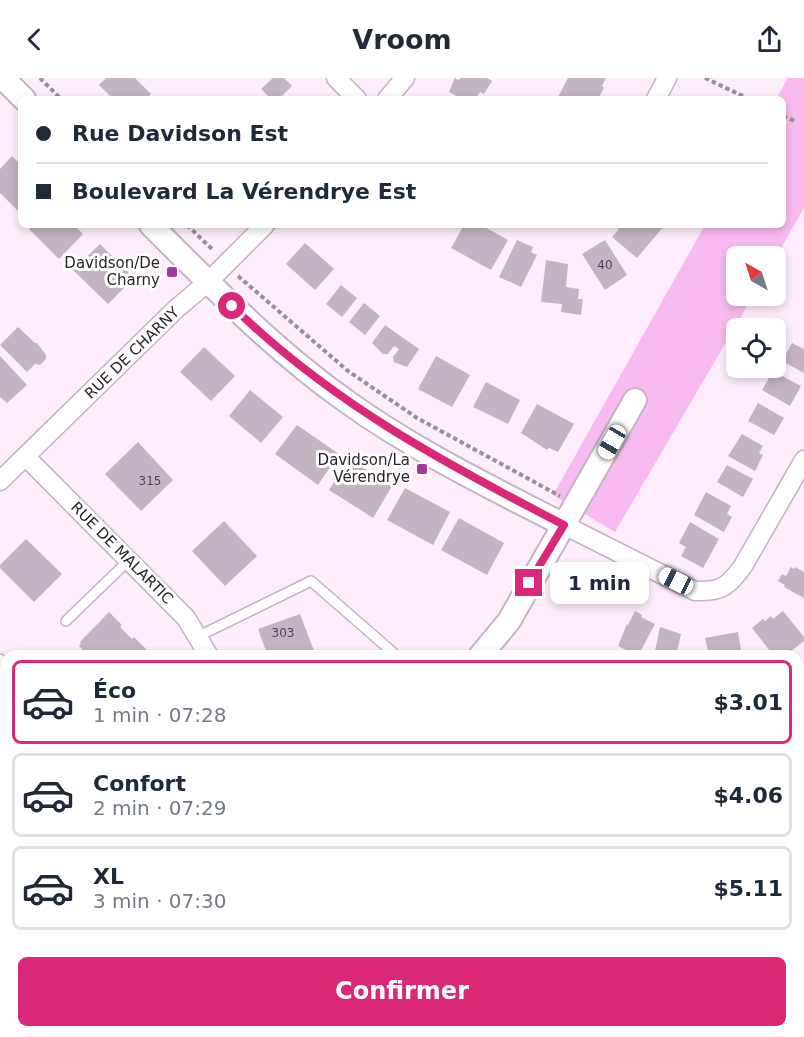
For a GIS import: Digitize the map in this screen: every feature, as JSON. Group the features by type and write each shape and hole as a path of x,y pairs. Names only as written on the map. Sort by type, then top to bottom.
{"street":[{"path":"3,78 21,96"},
{"path":"336,78 354,96"},
{"path":"390,96 405,78"},
{"path":"658,96 667,78"},
{"path":"154,228 277,347 347,402 412,444 564,525 695,591 722,588 734,579 804,460"},
{"name":"RUE DE CHARNY","path":"0,481 262,228"},
{"path":"485,650 509,621 635,400"},
{"name":"RUE DE MALARTIC","path":"26,457 186,618 206,650"}],"lane":[{"path":"66,621 129,561"},
{"path":"199,636 311,581 390,650"}],"path":[{"path":"40,78 58,96"},
{"path":"705,78 743,96"},
{"path":"786,117 795,121"},
{"path":"190,228 226,264 348,371 417,418 560,496"}],"shaded area":[{"path":"788,78 804,78 804,208 782,246 726,246 726,306 747,306 740,318 726,318 726,342 615,532 553,495 703,228 786,228 786,96 778,96"}],"building":[{"path":"106,78 135,78 151,94 149,96 110,96 99,85"},
{"path":"273,78 284,78 292,86 282,96 268,96 261,89"},
{"path":"455,78 459,80 460,78 487,78 492,81 484,94 480,92 478,96 456,96 449,92"},
{"path":"568,78 606,78 600,96 559,96"},
{"path":"12,156 18,162 18,211 0,193 0,169"},
{"path":"77,228 83,234 59,259 29,229"},
{"path":"462,228 486,228 508,240 491,270 451,248"},
{"path":"662,228 637,258 612,237 619,229"},
{"path":"517,240 533,247 531,252 537,255 521,287 499,277"},
{"path":"605,240 627,275 605,290 582,254"},
{"path":"305,243 334,269 315,290 286,264"},
{"path":"100,244 134,278 108,304 73,270"},
{"path":"546,260 568,264 566,287 579,289 578,299 583,299 581,315 561,312 562,304 541,302"},
{"path":"341,285 357,298 342,317 326,304"},
{"path":"364,303 380,316 365,335 349,322"},
{"path":"385,325 419,349 407,367 394,362 393,357 399,349 394,346 388,354 383,354 372,343"},
{"path":"18,327 37,343 46,355 46,359 40,365 35,364 27,372 0,345"},
{"path":"792,343 804,349 804,373 786,363 786,354"},
{"path":"204,347 235,376 211,401 180,372"},
{"path":"0,356 27,385 7,403 0,397"},
{"path":"436,356 470,375 452,407 418,389"},
{"path":"769,378 786,378 801,386 790,406 762,390"},
{"path":"486,382 520,400 508,424 473,407"},
{"path":"250,390 283,417 261,443 229,416"},
{"path":"758,403 784,418 774,435 748,421"},
{"path":"537,404 574,424 558,452 549,448 547,450 521,433"},
{"path":"297,425 339,454 318,485 275,454"},
{"path":"742,434 763,446 759,453 763,455 755,471 728,456"},
{"path":"138,442 173,480 141,511 105,474"},
{"path":"349,459 392,486 373,518 329,490"},
{"path":"727,465 753,479 743,497 717,482"},
{"path":"405,488 450,512 433,545 387,520"},
{"path":"706,492 731,506 727,514 732,517 724,532 694,515"},
{"path":"459,518 504,543 487,575 441,550"},
{"path":"224,521 257,556 225,586 192,551"},
{"path":"690,522 719,539 703,568 681,556 686,547 679,543"},
{"path":"26,539 62,574 34,602 0,568 0,565"},
{"path":"791,567 804,572 804,598 778,581 782,574 786,576"},
{"path":"635,611 655,624 641,650 626,650 618,646"},
{"path":"783,611 804,637 804,641 793,650 769,650 752,628 763,619 765,621 771,616 773,619"},
{"path":"109,612 132,639 134,637 147,650 83,650 79,646 80,642"},
{"path":"300,614 314,650 266,650 258,629"},
{"path":"660,627 681,634 677,650 655,650"},
{"path":"738,632 741,650 708,650 705,638"}],"place":[{"name":"Davidson/De Charny","path":"172,272"},
{"name":"Davidson/La Vérendrye","path":"422,469"}],"route":[{"path":"232,306 277,347 347,402 412,444 564,525 529,583"}]}
